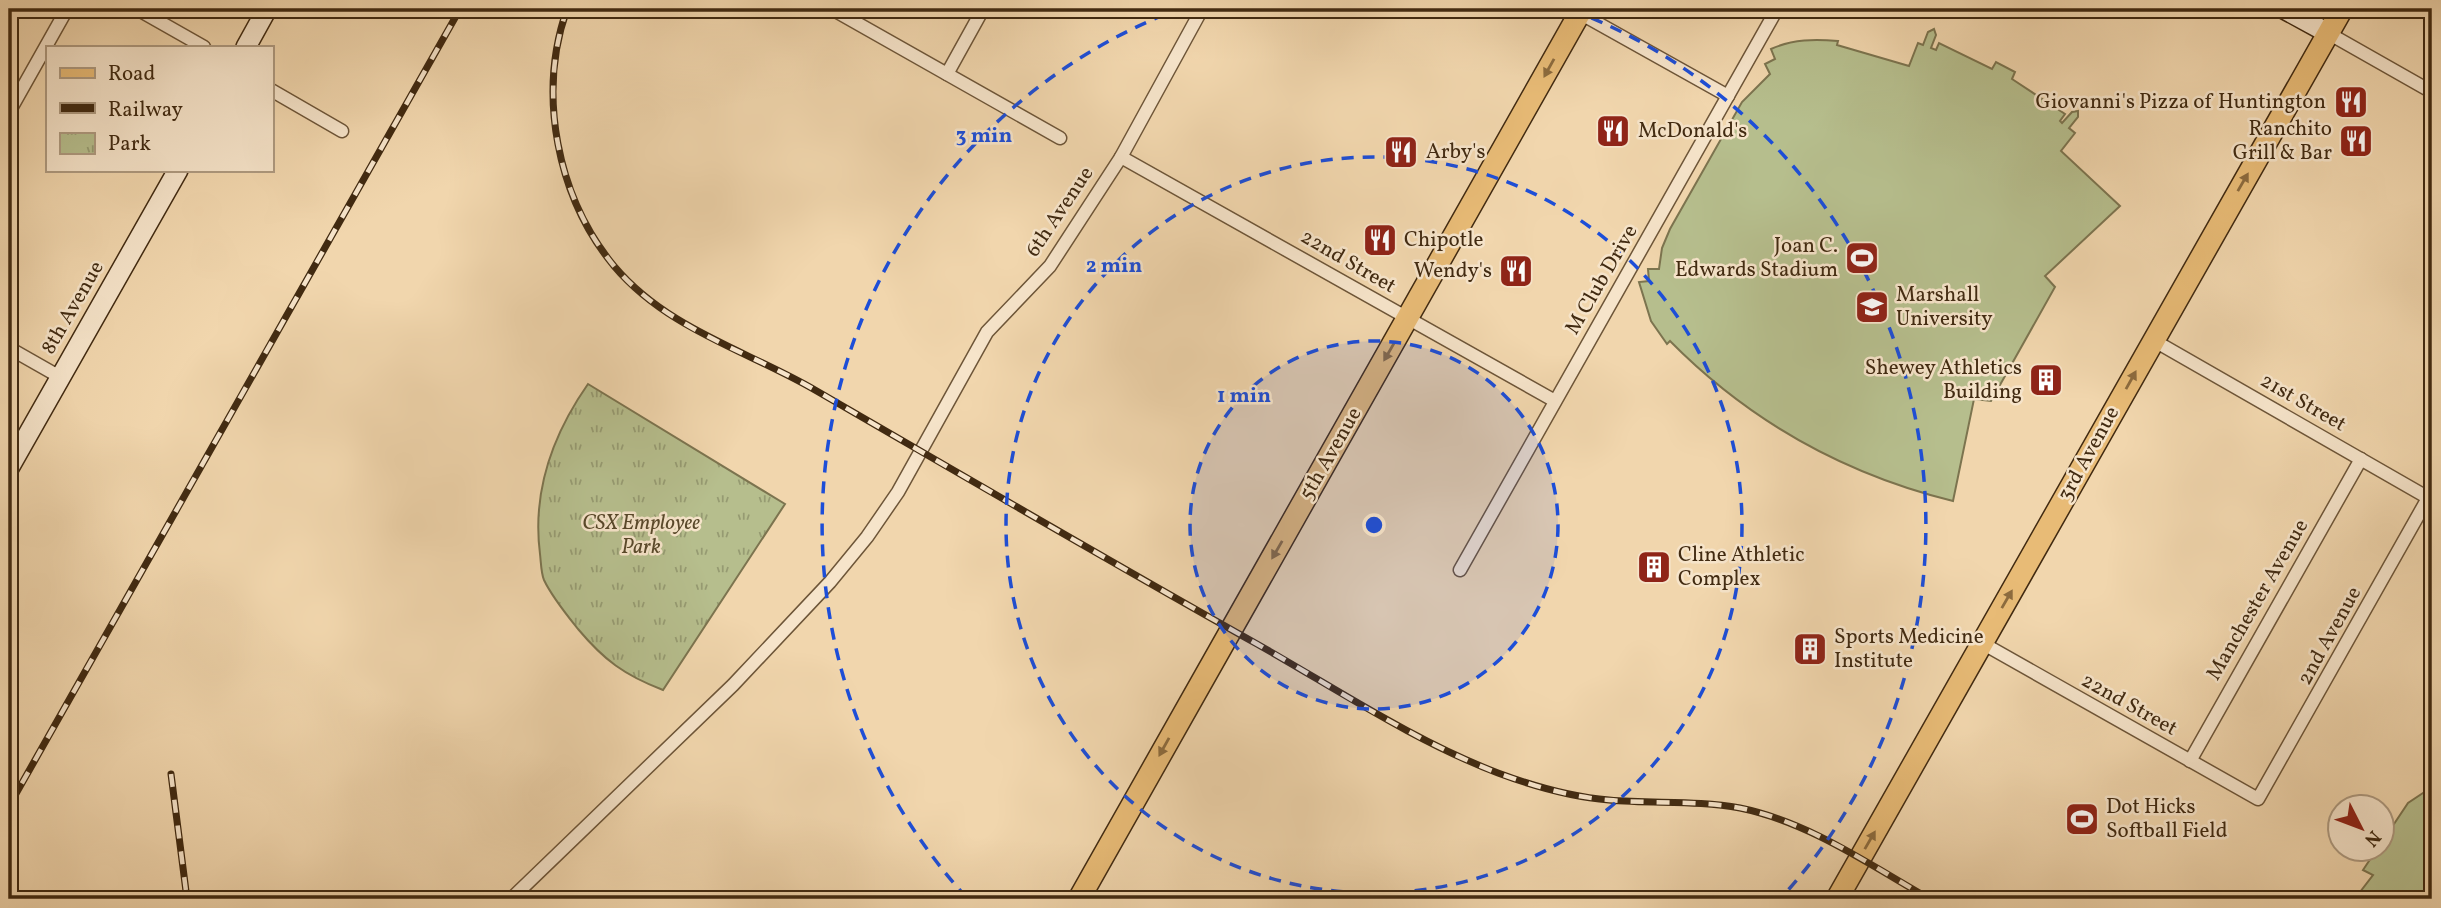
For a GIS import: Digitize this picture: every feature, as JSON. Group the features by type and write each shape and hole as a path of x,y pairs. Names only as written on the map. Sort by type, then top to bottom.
{"main road":[{"path":"247,46 267,9"},
{"path":"2284,9 2328,33"},
{"name":"3rd Avenue","path":"1837,899 2342,9"},
{"name":"5th Avenue","path":"1079,899 1408,319 1578,10"},
{"name":"8th Avenue","path":"9,468 177,172"}],"street":[{"path":"46,46 67,9"},
{"path":"137,9 202,46"},
{"path":"832,9 1060,138"},
{"path":"947,74 983,9"},
{"name":"6th Avenue","path":"512,899 679,739 823,590 884,513 915,463 987,332 1049,266 1121,157 1202,9"},
{"name":"M Club Drive","path":"1460,570 1777,9"},
{"path":"1578,10 1728,96"},
{"path":"2328,33 2432,92"},
{"path":"9,112 46,46"},
{"path":"273,91 342,131"},
{"name":"22nd Street","path":"1121,157 1555,401"},
{"name":"21st Street","path":"2153,340 2431,496"},
{"path":"9,348 60,377"},
{"name":"Manchester Avenue","path":"2190,761 2361,459"},
{"name":"2nd Avenue","path":"2258,799 2285,757 2431,496"},
{"name":"22nd Street","path":"1982,643 2258,799"}],"green space":[{"name":"Joan C. Edwards Stadium","path":"1934,29 1936,35 1931,48 1936,50 1939,43 1992,69 1996,62 2015,72 2012,79 2065,114 2060,121 2062,123 2072,112 2078,111 2078,117 2069,128 2075,133 2061,151 2120,206 2045,276 2055,287 1991,401 1974,399 1953,501 1913,490 1836,460 1766,420 1700,370 1670,341 1667,344 1651,321 1639,282 1649,281 1648,269 1659,269 1662,248 1670,229 1742,102 1770,74 1765,64 1775,59 1771,49 1804,40 1838,41 1837,45 1909,66 1918,43 1923,45 1928,32"},
{"name":"CSX Employee Park","path":"588,384 785,504 663,690 616,666 597,650 560,605 542,574 538,531 542,486 555,443"},
{"path":"2432,787 2432,899 2360,899 2360,892 2373,875 2363,870 2368,862 2396,862 2396,821 2408,803"}],"railway":[{"path":"9,806 460,9"},
{"path":"567,9 558,42 554,75 558,144 566,177 578,209 594,239 635,288 658,306 708,337 815,390 1436,746 1498,773 1552,790 1595,799 1724,806 1766,815 1815,834 1930,899"},
{"path":"171,774 187,899"}],"place":[{"name":"Giovanni's Pizza of Huntington","path":"2351,102"},
{"name":"McDonald's","path":"1613,131"},
{"name":"Ranchito Grill & Bar","path":"2356,141"},
{"name":"Arby's","path":"1401,152"},
{"name":"Chipotle","path":"1380,240"},
{"name":"Joan C. Edwards Stadium","path":"1862,258"},
{"name":"Wendy's","path":"1516,271"},
{"name":"Marshall University","path":"1872,307"},
{"name":"Shewey Athletics Building","path":"2046,380"},
{"name":"Cline Athletic Complex","path":"1654,567"},
{"name":"Sports Medicine Institute","path":"1810,649"},
{"name":"Dot Hicks Softball Field","path":"2082,819"}]}
